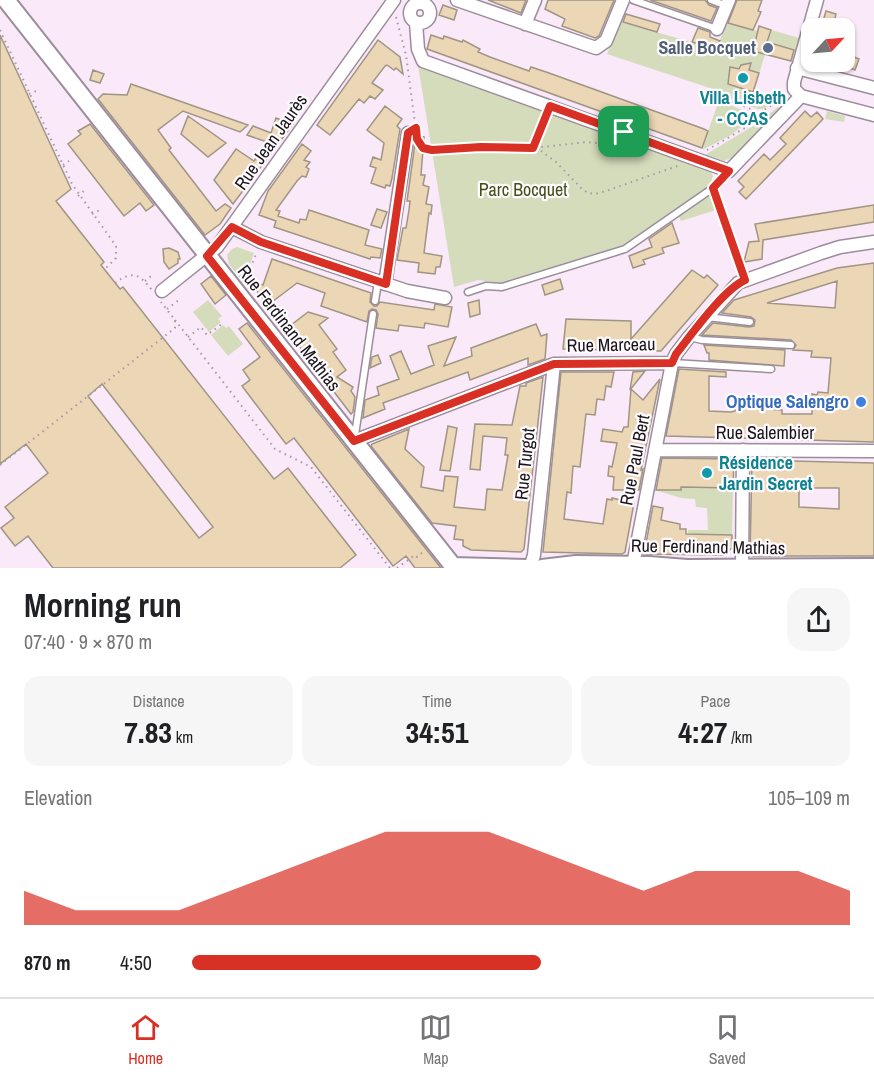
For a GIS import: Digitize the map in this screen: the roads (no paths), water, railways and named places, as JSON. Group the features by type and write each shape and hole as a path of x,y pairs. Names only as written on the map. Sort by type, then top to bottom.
{"street":[{"name":"Rue Ferdinand Mathias","path":"6,0 454,567 528,568"},
{"path":"457,0 596,48 606,40 623,0"},
{"path":"525,24 535,0"},
{"path":"817,0 797,68 793,86 796,93 874,115"},
{"path":"418,2 429,8 430,16 425,22 416,23 418,49 423,61 729,171 801,96"},
{"path":"717,29 728,3"},
{"name":"Rue Jean Jaurès","path":"162,291 207,256 232,227 391,5"},
{"path":"797,68 874,88"},
{"path":"382,282 412,130"},
{"path":"232,227 261,242 416,293 445,298"},
{"name":"Rue Marceau","path":"354,441 554,364 672,363 676,354 706,317 733,288 745,280 840,247 874,243"},
{"name":"Rue Paul Bert","path":"633,565 672,363"},
{"name":"Rue Turgot","path":"528,568 534,555 554,364"},
{"name":"Rue Salembier","path":"656,450 874,451"},
{"path":"742,450 742,567"},
{"name":"Rue Ferdinand Mathias","path":"542,568 566,565 687,568 874,567"}],"lane":[{"path":"633,0 717,29"},
{"path":"711,0 728,3"},
{"path":"468,292 486,286 502,287 625,249 713,188 729,171"},
{"path":"375,301 382,282"},
{"path":"354,441 373,314"},
{"path":"706,317 750,322"},
{"path":"689,337 702,340 791,345"},
{"path":"672,363 771,369"}],"place":[{"name":"Salle Bocquet","path":"768,48"},
{"name":"Villa Lisbeth - CCAS","path":"743,78"},
{"name":"Optique Salengro","path":"861,402"},
{"name":"Résidence Jardin Secret","path":"707,473"}],"park label":[{"name":"Parc Bocquet","path":"523,190"}]}
